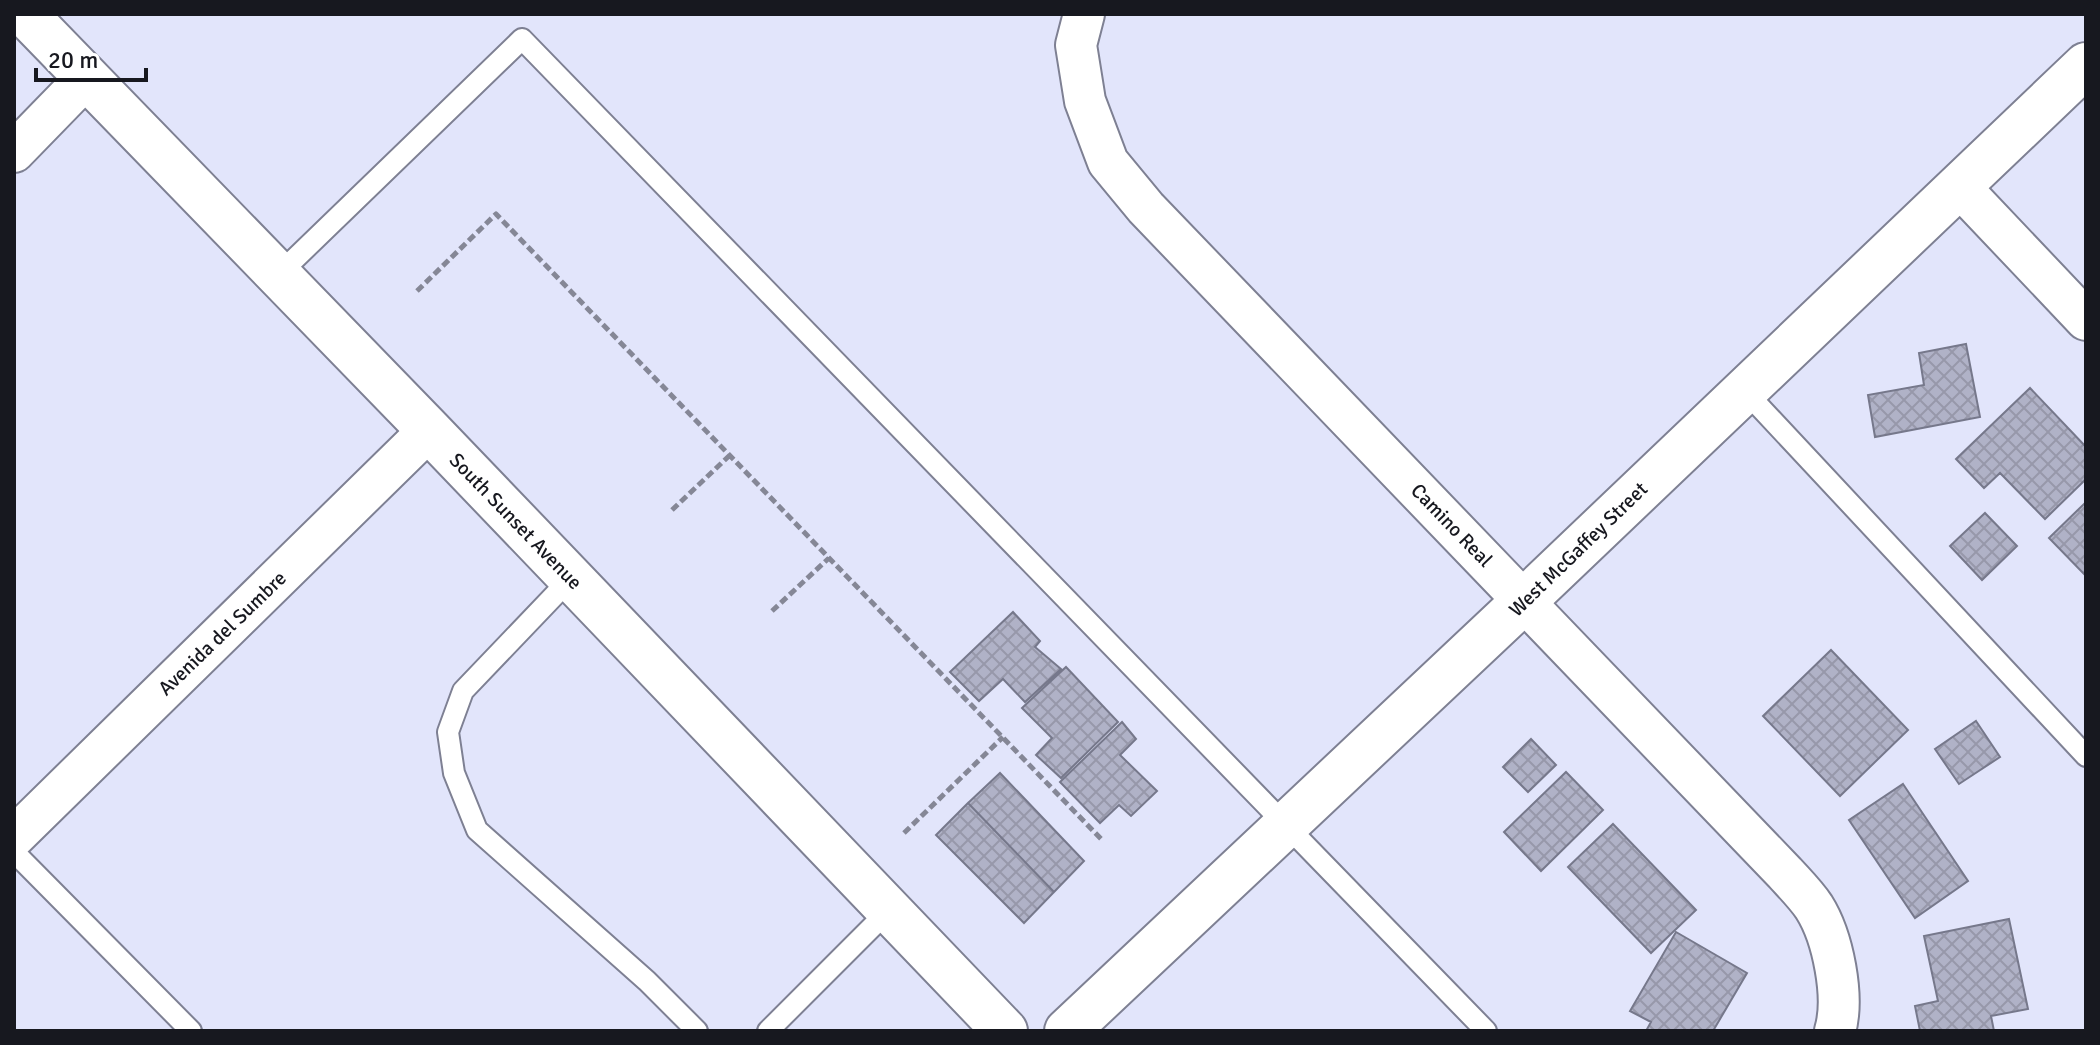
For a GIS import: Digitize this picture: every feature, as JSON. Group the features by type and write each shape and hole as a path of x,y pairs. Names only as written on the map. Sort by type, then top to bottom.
{"main road":[{"name":"South Sunset Avenue","path":"25,14 1005,1031"},
{"name":"West McGaffey Street","path":"1067,1031 2086,65"}],"street":[{"name":"Camino Real","path":"1084,14 1076,45 1085,101 1108,162 1146,208 1525,600 1814,907 1828,937 1836,976 1839,1018 1835,1031"},
{"path":"14,152 87,77"},
{"path":"1959,186 2086,320"},
{"name":"Avenida del Sumbre","path":"14,837 429,430"}],"lane":[{"path":"278,275 522,39 1486,1031"},
{"path":"1744,390 2086,756"},
{"path":"571,578 463,691 448,732 454,773 477,830 647,981 697,1031"},
{"path":"14,852 191,1031"},
{"path":"768,1031 889,910"}],"path":[{"path":"417,291 496,214 1103,841"},
{"path":"672,510 730,455"},
{"path":"772,611 829,558"},
{"path":"904,833 1003,737"}],"building":[{"path":"1966,344 1980,417 1875,437 1868,395 1924,385 1919,353"},
{"path":"2030,388 2086,447 2086,479 2045,519 2000,473 1984,488 1956,459"},
{"path":"2086,502 2086,576 2049,538"},
{"path":"1985,513 2017,546 1982,580 1950,546"},
{"path":"1013,612 1040,641 1035,647 1061,669 1025,702 1003,679 979,701 950,672"},
{"path":"1831,650 1908,730 1840,796 1763,716"},
{"path":"1066,667 1118,722 1061,778 1036,755 1052,738 1022,708"},
{"path":"1976,721 2000,757 1959,784 1935,749"},
{"path":"1122,722 1136,739 1120,755 1157,791 1131,816 1119,805 1100,823 1060,782"},
{"path":"1531,739 1556,765 1528,792 1503,767"},
{"path":"1566,772 1603,810 1541,871 1504,832"},
{"path":"1000,773 1084,861 1054,892 968,803"},
{"path":"1903,784 1968,881 1915,918 1849,820"},
{"path":"968,803 1054,892 1024,923 936,835"},
{"path":"1613,824 1696,910 1651,953 1568,867"},
{"path":"2009,919 2028,1009 1991,1016 1994,1031 1920,1031 1915,1006 1938,1001 1924,936"},
{"path":"1676,932 1747,973 1713,1031 1646,1031 1651,1022 1630,1011"}]}
